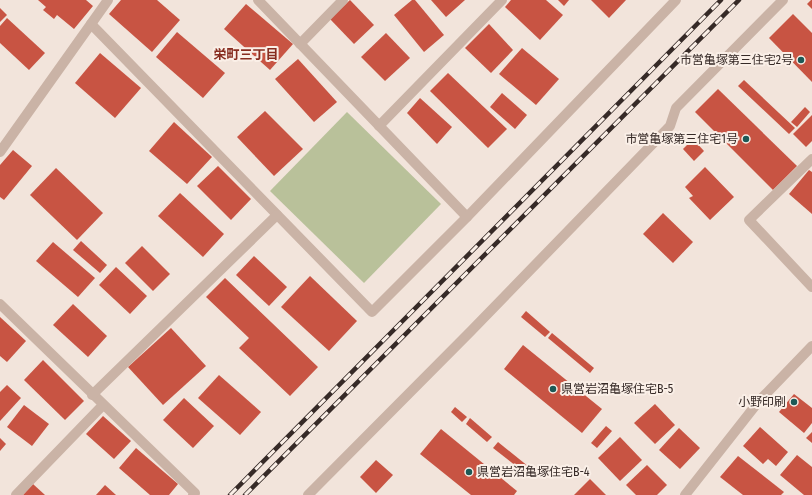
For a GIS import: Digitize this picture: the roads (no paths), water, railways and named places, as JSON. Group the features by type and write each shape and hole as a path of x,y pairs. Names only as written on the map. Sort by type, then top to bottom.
{"street":[{"path":"0,152 108,0"},
{"path":"258,0 466,217"},
{"path":"300,44 343,0"},
{"path":"379,126 502,0"},
{"path":"91,24 372,312 676,0"},
{"path":"308,495 471,331 670,126 676,108 783,0"},
{"path":"812,159 749,220 812,287"},
{"path":"92,395 277,215"},
{"path":"0,304 92,395 195,493 193,495"},
{"path":"685,495 758,401 812,346"},
{"path":"16,495 103,405"}],"railway":[{"path":"230,495 721,0"},
{"path":"245,495 739,0"}],"place":[{"name":"市営亀塚第三住宅2号","path":"801,60"},
{"name":"市営亀塚第三住宅1号","path":"746,139"},
{"name":"県営岩沼亀塚住宅B-5","path":"553,389"},
{"name":"小野印刷","path":"794,402"},
{"name":"県営岩沼亀塚住宅B-4","path":"469,472"}],"district":[{"name":"栄町三丁目","path":"246,54"}]}
